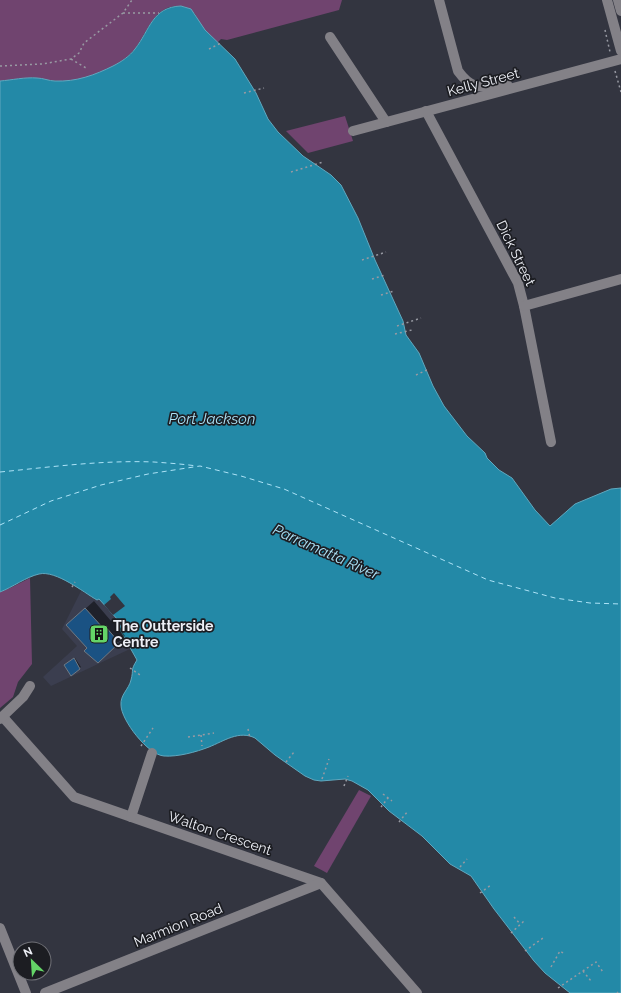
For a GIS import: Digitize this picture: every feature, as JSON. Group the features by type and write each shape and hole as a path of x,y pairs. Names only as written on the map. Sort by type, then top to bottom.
{"street":[{"path":"439,0 458,71 464,80 472,86 487,87 533,83"},
{"path":"607,0 620,45"},
{"path":"618,0 621,11"},
{"path":"330,37 386,122"},
{"name":"Kelly Street","path":"353,131 617,60"},
{"name":"Dick Street","path":"426,111 518,283 524,306 551,442"},
{"path":"524,306 621,279"},
{"path":"2,718 24,697 30,686"},
{"name":"Walton Crescent","path":"2,718 74,797 321,883 417,993"},
{"path":"131,817 152,753"},
{"name":"Marmion Road","path":"45,993 321,883"},
{"path":"0,928 26,993"}],"path":[{"path":"0,66 42,64 71,59 79,53 84,43 123,13 132,0"},
{"path":"123,13 159,13"},
{"path":"605,31 617,60 621,92"},
{"path":"209,49 221,43"},
{"path":"71,59 86,68"},
{"path":"244,94 264,88"},
{"path":"291,172 323,162"},
{"path":"362,260 386,252"},
{"path":"372,279 385,275"},
{"path":"381,295 394,291"},
{"path":"397,326 422,318"},
{"path":"395,334 412,330"},
{"path":"416,375 429,369"},
{"path":"72,587 75,582"},
{"path":"130,668 140,676"},
{"path":"141,746 154,728"},
{"path":"248,729 250,738"},
{"path":"188,737 214,733"},
{"path":"201,735 202,746"},
{"path":"286,762 294,752"},
{"path":"322,779 329,759"},
{"path":"344,786 348,776"},
{"path":"383,794 392,800"},
{"path":"381,807 388,798"},
{"path":"399,822 408,811"},
{"path":"460,867 467,859"},
{"path":"480,893 491,885"},
{"path":"514,917 520,924"},
{"path":"511,933 523,922 521,919"},
{"path":"525,952 542,938"},
{"path":"551,967 560,952 563,954"},
{"path":"558,988 596,962 603,972"},
{"path":"583,970 591,981"}],"shaded area":[{"path":"0,0 342,0 339,10 227,40 221,39 217,43 205,31 192,11 181,6 170,7 155,17 140,42 128,56 105,71 79,80 70,81 23,78 0,81"},
{"path":"345,116 353,141 308,153 286,131"},
{"path":"30,578 32,664 18,682 13,697 0,708 0,592"},
{"path":"81,591 97,600 99,599 122,620 122,624 119,628 130,649 51,686 43,677 77,646 62,629"},
{"path":"359,790 371,796 327,873 314,866"}],"water":[{"name":"Port Jackson","path":"181,6 191,9 205,30 235,59 256,93 268,119 278,132 303,156 331,175 341,185 358,218 375,260 403,321 406,335 419,353 433,386 444,406 467,436 485,453 487,458 499,470 512,478 535,510 550,526 575,504 611,489 621,488 621,993 570,993 545,973 534,961 471,876 450,864 422,836 389,811 368,790 352,781 345,779 321,781 314,780 305,776 275,755 255,738 243,735 232,737 204,749 181,755 164,756 151,750 136,736 125,719 122,711 121,701 130,683 133,668 137,660 119,628 122,624 122,620 118,620 99,599 97,600 69,582 53,575 34,575 0,592 0,81 23,78 42,78 53,81 63,81 85,77 99,72 119,63 131,54 153,21 164,10 171,7"}],"pier":[{"path":"114,593 125,606 113,615 104,605 111,599 110,597"}],"building":[{"name":"The Outterside Centre","path":"85,608 103,628 105,626 117,640 116,641 118,644 98,663 84,651 87,648 66,625"},
{"path":"74,658 80,669 71,676 64,665"}],"ferry route":[{"path":"0,472 77,464 115,462 154,462 197,466"},
{"path":"0,525 51,501 101,485 148,474 200,466 284,489 488,580 555,598 590,603 621,604"}],"place":[{"name":"The Outterside Centre","path":"99,634"}],"water label":[{"name":"Parramatta River","path":"326,552"}]}
